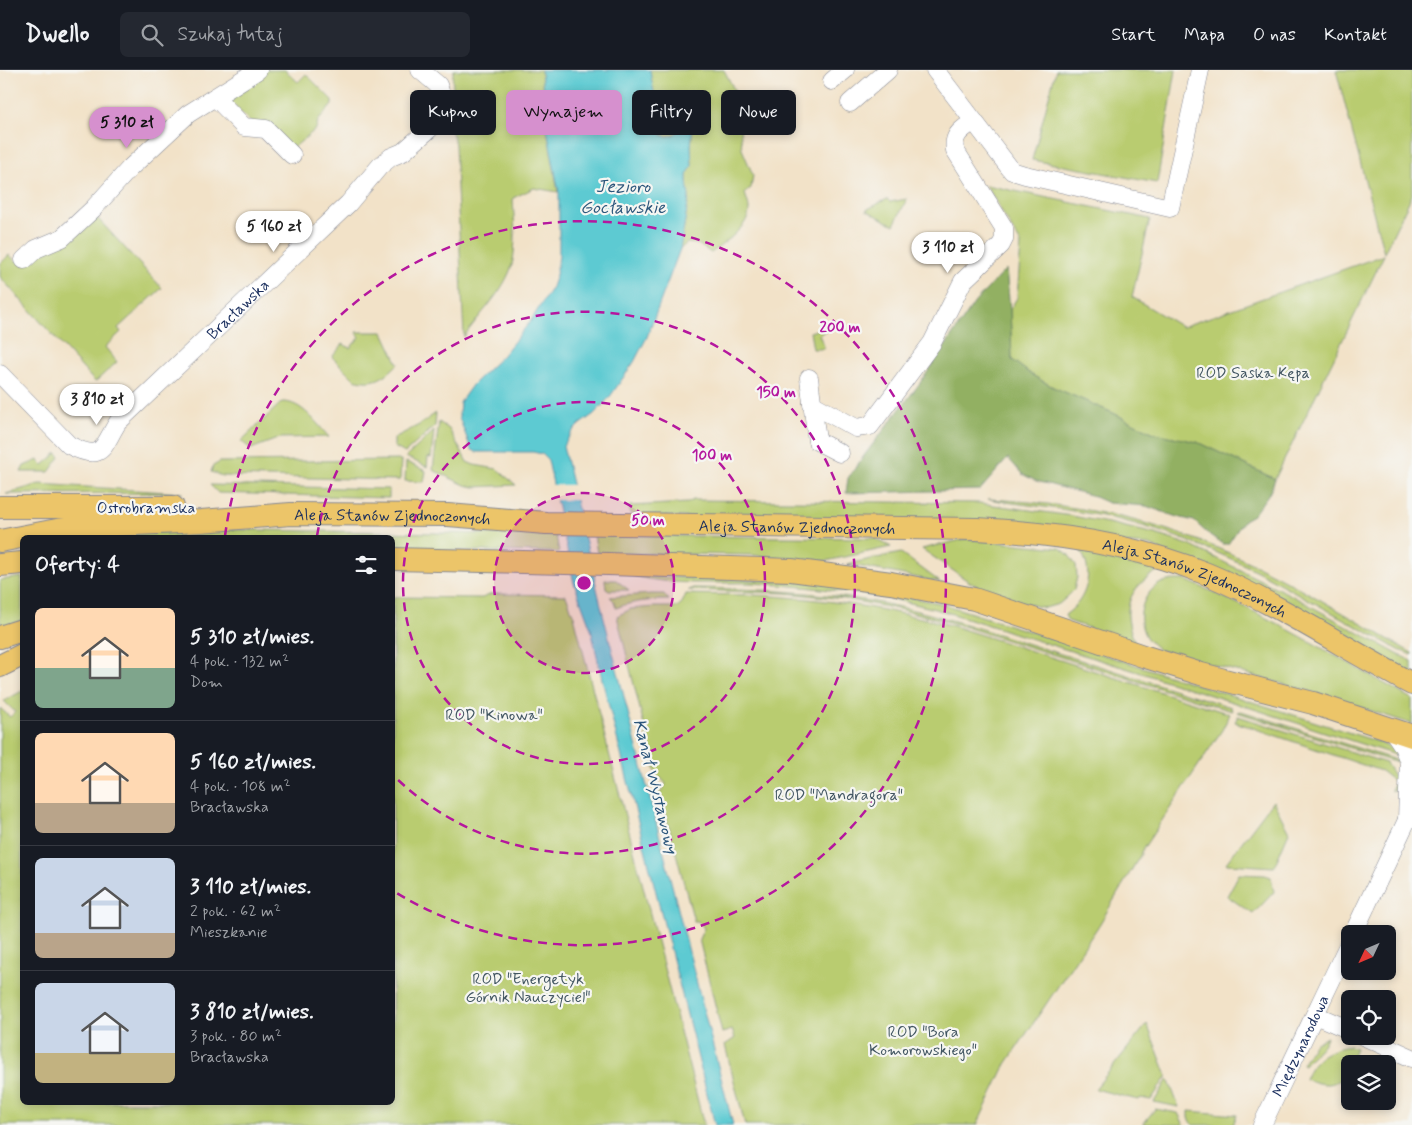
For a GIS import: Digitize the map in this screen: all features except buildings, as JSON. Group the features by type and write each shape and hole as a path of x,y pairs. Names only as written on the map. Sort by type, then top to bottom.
{"main road":[{"name":"Ostrobramska","path":"0,507 204,507 291,514"},
{"name":"Aleja Stanów Zjednoczonych","path":"32,535 93,526 201,521 291,514 448,515 546,523 977,529 1046,534 1094,541 1161,558 1208,574 1279,610 1412,684"},
{"path":"0,533 20,535"},
{"name":"Aleja Stanów Zjednoczonych","path":"0,541 20,537"},
{"path":"395,559 791,570 854,577 974,599 1146,657 1201,674 1313,703 1412,736"},
{"path":"0,565 20,563"},
{"path":"0,666 20,656"}],"street":[{"path":"24,260 36,249 62,238 93,209 130,168 182,119 258,70"},
{"path":"420,70 441,78"},
{"path":"850,103 888,70"},
{"path":"935,70 1012,170 1025,176 1170,208 1200,70"},
{"name":"Bracławska","path":"0,374 69,445 81,451 92,453 102,450 118,422 348,204 380,166 403,152 444,116 445,107 441,78"},
{"path":"215,97 244,127 266,129 292,155"},
{"path":"812,404 856,428 870,426 932,343 963,281 1004,239 1004,228 955,150 954,142 957,135 974,121"},
{"path":"809,378 817,441 840,453"},
{"path":"1357,925 1409,817 1409,762 1403,746 1391,728"},
{"name":"Międzynarodowa","path":"1262,1125 1341,960"},
{"path":"1315,1015 1341,1026"},
{"path":"1383,1045 1412,1058"}],"green space":[{"path":"266,70 285,70 298,82 306,74 332,100 332,105 318,121 316,129 292,149 250,122 224,95"},
{"path":"454,70 541,70 543,90 506,90 506,135 548,135 558,192 534,188 513,198 515,240 512,265 497,294 464,337 453,135 496,135 496,90 454,90"},
{"path":"650,70 724,70 734,90 721,90 721,135 741,135 742,149 753,175 751,188 745,193 749,207 748,215 741,228 711,253 698,244 687,243 680,249 689,197 687,175 692,166 692,135 711,135 711,90 653,90"},
{"path":"1056,70 1176,70 1157,183 1032,160"},
{"path":"1336,70 1412,70 1412,195 1384,253"},
{"name":"ROD Saska Kępa","path":"986,185 1150,219 1132,297 1182,327 1384,255 1275,479 1197,442 1154,433 1053,387 1032,375 1012,360 1010,309 1017,298 1021,244"},
{"path":"887,199 890,202 907,199 894,225 866,210"},
{"path":"88,208 162,288 118,328 121,332 105,347 117,362 95,382 0,277 0,264 9,255 16,261 43,251"},
{"path":"1006,269 1012,360 1032,375 1053,387 1154,433 1197,442 1275,479 1270,492 1253,515 1244,520 1228,544 1223,544 1194,521 1146,506 1108,503 1090,495 1036,481 1022,474 1008,458 980,490 846,493 848,478 920,383 975,302"},
{"path":"828,326 829,328 819,335 824,346 823,349 813,349 810,332"},
{"path":"356,332 383,332 398,364 388,373 373,381 354,379 332,357 343,344 350,348 360,337"},
{"path":"282,402 296,405 302,409 329,437 280,438 251,449 241,441"},
{"path":"436,413 435,426 405,453 394,447 394,438 419,425"},
{"path":"439,422 449,429 467,462 497,469 516,485 474,487 465,485 433,470"},
{"path":"434,431 431,458 428,457 427,467 406,457"},
{"path":"57,453 60,457 49,472 21,472 24,466 38,460 43,465"},
{"path":"401,460 400,480 222,476 211,472 213,466 220,462"},
{"path":"406,462 426,471 424,482 405,481"},
{"path":"39,484 183,493 6,494"},
{"path":"210,485 389,489 389,498 218,493"},
{"path":"988,499 1050,504 1111,515 1141,522 1200,541 1253,564 1299,588 1412,653 1412,655 1399,650 1259,572 1196,544 1153,529 1108,517"},
{"path":"693,500 979,503 1072,516 1155,534 1189,545 1289,594 1412,661 1412,674 1150,545 630,514 630,506 688,503"},
{"path":"197,529 556,535 559,552 395,550 395,535 113,535"},
{"path":"594,535 874,538 891,547 826,561 751,555 597,553"},
{"path":"965,539 1060,548 1068,554 1076,565 1077,577 1074,590 1059,604 1045,608 995,596 968,581 922,549"},
{"path":"1080,550 1114,557 1159,570 1140,585 1130,601 1128,620 1135,643 1068,621 1065,615 1079,602 1088,576 1085,558"},
{"path":"901,553 940,582 847,564"},
{"path":"634,576 833,583 940,603 1379,742 1390,748 1398,756 925,606 868,595 810,588 752,583 663,581"},
{"path":"20,577 20,622 0,627 0,580"},
{"path":"605,580 616,580 629,590 609,590 606,588"},
{"path":"1185,580 1243,606 1412,699 1412,724 1309,691 1159,650 1147,639 1143,630 1141,622 1142,607 1145,599 1154,587 1163,582"},
{"path":"693,588 797,592 849,598 900,607 968,625 1231,707 1232,711 950,622 898,609 845,599 786,593 688,590"},
{"name":"ROD \"Energetyk Górnik Nauczyciel\"","path":"492,594 565,595 568,600 574,616 704,1125 0,1125 0,708 10,717 15,712 4,701 20,692 20,1105 395,1105 395,597 482,598"},
{"path":"664,594 669,600 642,601 616,608 614,601 610,597"},
{"name":"ROD \"Mandragora\"","path":"686,594 760,595 806,599 868,607 909,615 950,625 1230,714 1222,730 1141,852 1099,925 1006,1064 977,1125 745,1125 725,1045 735,1038 732,1030 722,1033 699,939 704,928 698,921 694,921 660,793 666,784 661,778 657,778 617,616 631,609 677,607 682,603"},
{"path":"1241,711 1399,761 1399,762 1237,712"},
{"path":"1238,716 1386,763 1398,782 1394,791 1391,790 1395,782 1381,771 1235,722"},
{"path":"1273,801 1289,832 1274,867 1227,864 1226,863"},
{"path":"1239,874 1271,877 1274,892 1253,914 1227,896"},
{"path":"1147,1024 1167,1076 1151,1100 1141,1098 1138,1100 1095,1089"},
{"path":"1327,1037 1320,1048 1304,1065 1302,1064 1314,1044"},
{"path":"1350,1046 1356,1048 1353,1055 1341,1055 1340,1079 1334,1083 1327,1084 1305,1079 1312,1065 1317,1060 1328,1052"},
{"path":"1168,1079 1179,1107 1154,1102"},
{"path":"1155,1109 1178,1113 1184,1125 1143,1124"},
{"path":"1189,1111 1237,1115 1233,1125 1193,1125 1189,1118"}],"water":[{"name":"Jezioro Gocławskie","path":"541,70 650,70 653,90 632,90 632,135 692,135 692,166 687,175 689,197 680,249 647,337 634,362 609,398 594,414 573,431 563,446 603,614 733,1125 715,1125 591,629 574,583 548,460 542,454 533,452 476,452 471,449 459,417 460,402 473,384 503,355 530,322 552,287 556,275 559,256 559,193 548,135 622,135 622,90 543,90"}],"pier":[{"path":"551,485 576,485 580,500 554,500 554,492"}],"park label":[{"name":"ROD \"Kinowa\"","path":"494,714"},
{"name":"ROD \"Bora Komorowskiego\"","path":"923,1040"}],"water label":[{"name":"Kanał Wystawowy","path":"656,786"}]}
